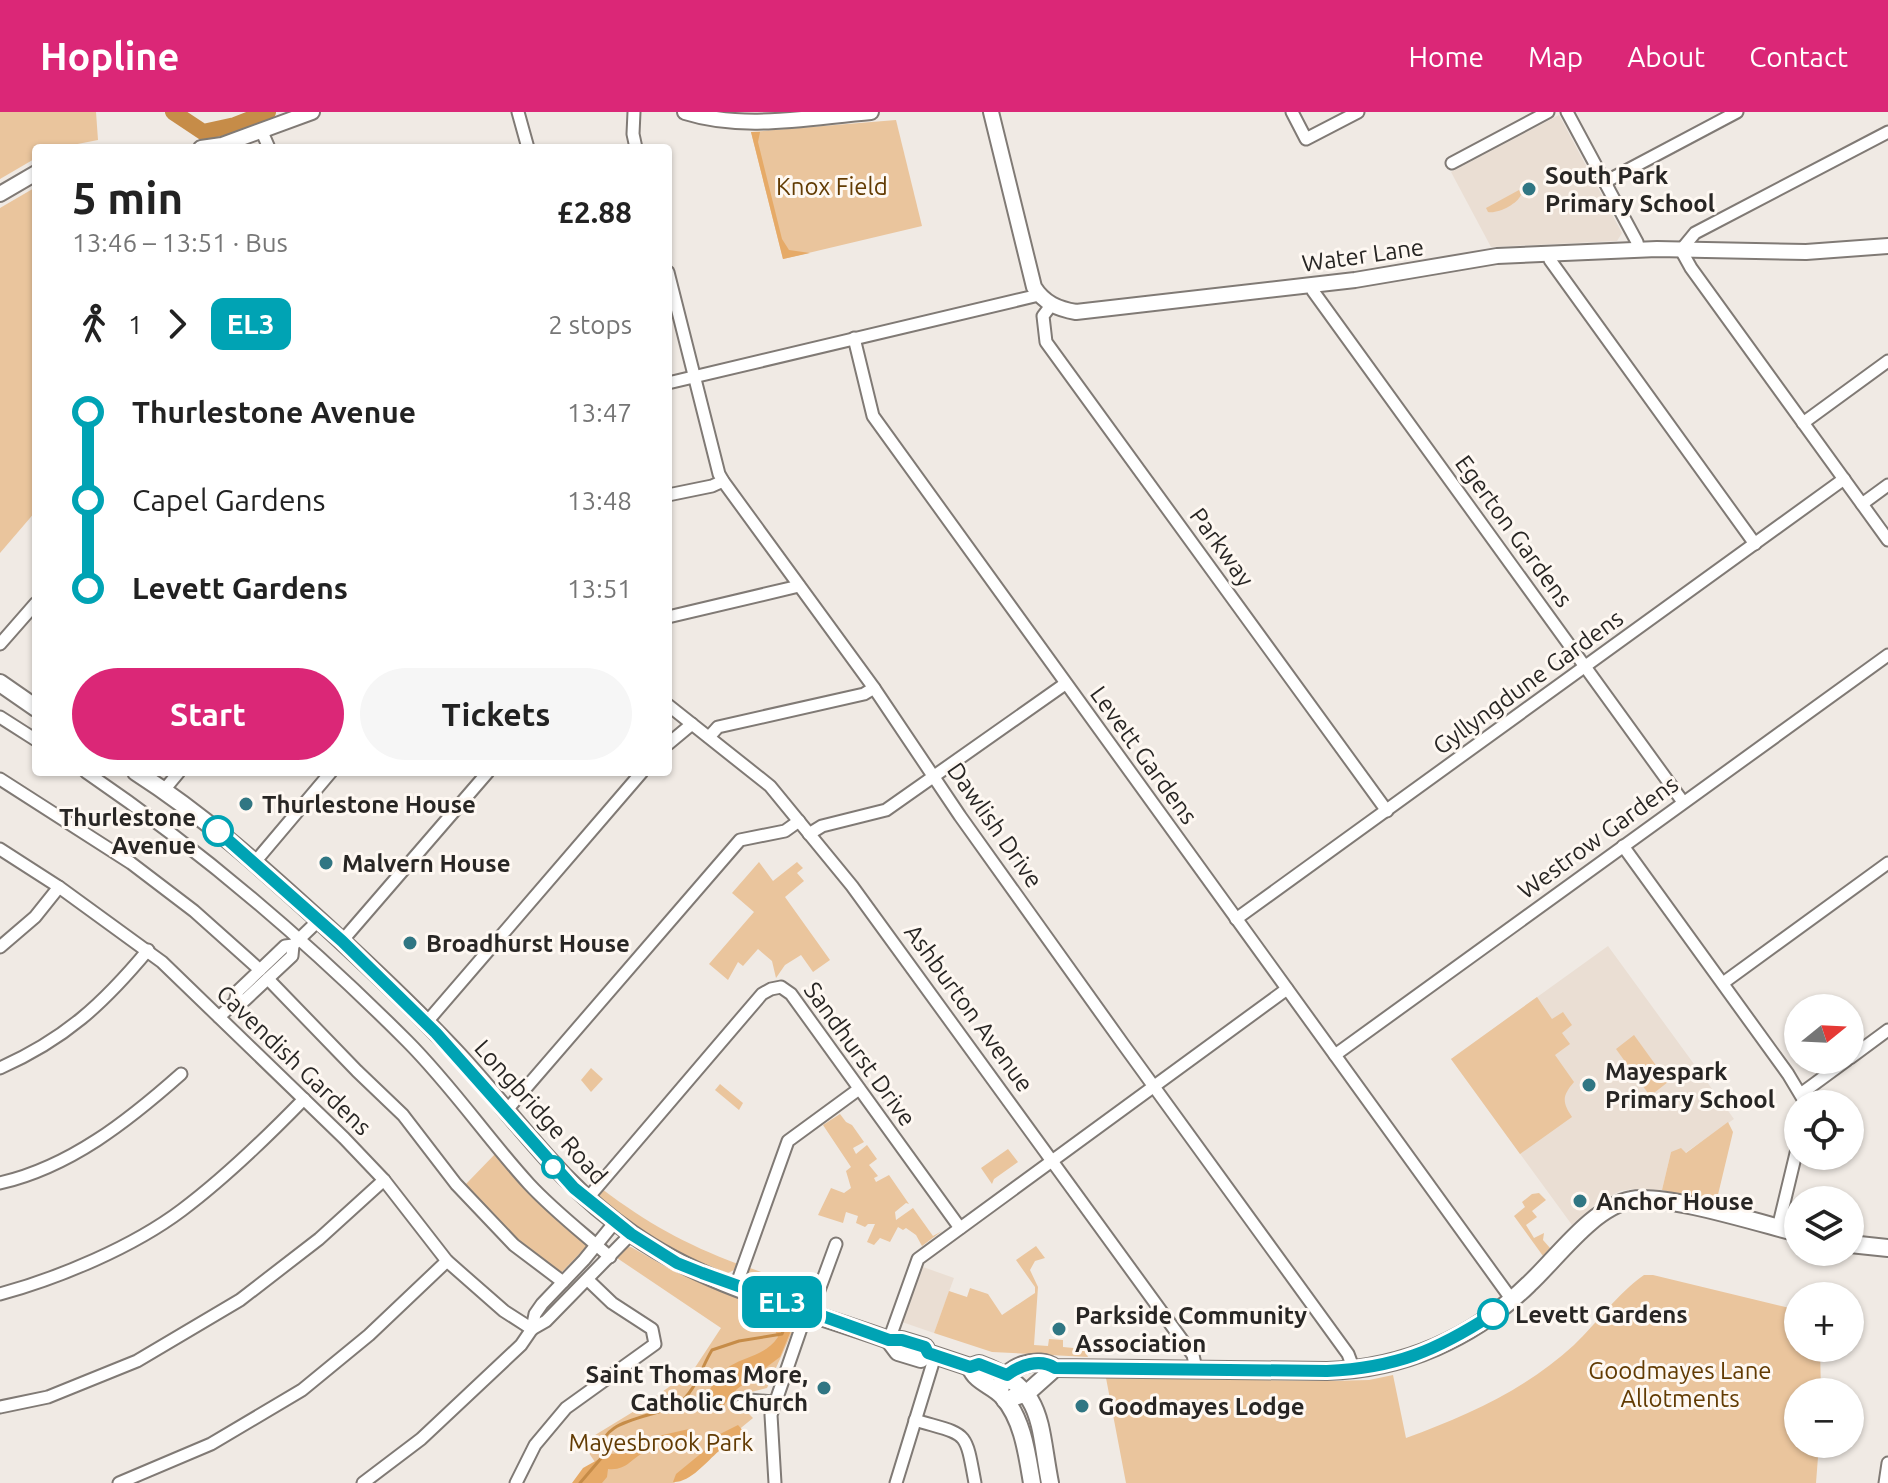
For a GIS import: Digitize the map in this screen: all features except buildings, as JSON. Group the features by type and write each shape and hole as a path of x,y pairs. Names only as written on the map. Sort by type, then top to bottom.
{"main road":[{"path":"0,683 32,705"},
{"name":"Longbridge Road","path":"142,776 255,862 342,941 426,1023 561,1176 615,1222 677,1263 889,1340 902,1340 925,1347 931,1354 970,1367 979,1364 1007,1375 1027,1393 1035,1406 1050,1483"},
{"path":"1055,1368 1027,1393 1003,1397 1001,1383 1007,1375 1031,1363 1050,1364 1055,1368 1354,1370 1381,1367 1425,1352 1466,1331 1512,1300 1599,1215 1614,1205 1630,1200 1655,1200 1784,1230"},
{"path":"1864,1245 1888,1248"},
{"name":"Longbridge Road","path":"970,1367 974,1376 1003,1397 1020,1426 1032,1483"}],"street":[{"path":"225,144 312,112"},
{"path":"518,112 527,144"},
{"path":"634,112 635,144"},
{"path":"685,112 719,120 754,122 812,114 871,112"},
{"path":"672,382 1039,295 1030,277 991,112"},
{"path":"1292,112 1306,139 1358,112"},
{"path":"1452,163 1548,112"},
{"path":"1567,112 1639,250"},
{"path":"1605,182 1737,112"},
{"path":"262,132 267,144"},
{"path":"1888,132 1695,233 1681,250 1888,540"},
{"path":"0,194 32,175"},
{"name":"Water Lane","path":"1039,295 1052,304 1076,312 1313,285 1497,256 1639,250 1806,252 1888,246"},
{"path":"1550,254 1550,260 1755,544"},
{"name":"Egerton Gardens","path":"1313,285 1313,291 1683,802"},
{"name":"Dawlish Drive","path":"672,288 723,481 1348,1354 1354,1370"},
{"name":"Parkway","path":"1052,304 1043,316 1046,342 1387,811"},
{"name":"Levett Gardens","path":"854,338 873,416 1512,1300"},
{"path":"1803,423 1888,361"},
{"name":"Gyllyngdune Gardens","path":"1236,919 1844,479"},
{"path":"672,494 723,481"},
{"path":"1862,504 1888,485"},
{"path":"672,616 799,586"},
{"path":"0,644 32,608"},
{"name":"Westrow Gardens","path":"1335,1055 1888,655"},
{"path":"809,834 822,826 886,810 1065,684"},
{"path":"709,737 718,727 864,694 874,688"},
{"name":"Ashburton Avenue","path":"672,708 770,786 852,886 1193,1355 1196,1369"},
{"path":"0,717 32,737"},
{"path":"672,741 692,724"},
{"path":"92,776 158,821 408,1042 463,1102 528,1183 610,1257"},
{"path":"164,790 176,776"},
{"path":"255,862 328,776"},
{"path":"342,941 485,776"},
{"path":"426,1023 639,776"},
{"path":"0,779 131,863 194,911 264,974 403,1115 456,1184 514,1245 563,1282"},
{"path":"506,1111 740,840 785,831 799,821"},
{"path":"1623,846 1798,1090"},
{"name":"Cavendish Gardens","path":"0,849 148,950 384,1180 447,1261 504,1311 532,1329"},
{"path":"1723,983 1888,863"},
{"path":"0,947 35,917 59,887"},
{"path":"219,1017 235,1002 238,991 292,956 296,942 319,920"},
{"path":"0,1068 32,1054 82,1021 148,950"},
{"name":"Sandhurst Drive","path":"587,1199 762,994 781,987 791,994 960,1228"},
{"path":"889,1340 918,1259 1287,989"},
{"path":"1864,1047 1888,1030"},
{"path":"0,1183 44,1169 69,1156 137,1113 181,1074"},
{"path":"1813,1090 1831,1074"},
{"path":"736,1286 788,1141 859,1089"},
{"path":"0,1294 35,1284 112,1251 180,1211 267,1137 304,1099"},
{"path":"1778,1228 1792,1170"},
{"path":"0,1407 48,1397 150,1353 240,1300 319,1239 384,1180"},
{"path":"363,1483 378,1479 521,1345 532,1329 535,1314 615,1222"},
{"path":"532,1329 546,1321 631,1234"},
{"path":"775,1483 771,1425 774,1402 836,1244"},
{"path":"119,1483 211,1444 302,1390 369,1335 447,1261"},
{"path":"516,1483 535,1445 566,1408 655,1344 652,1329 612,1303 588,1280"},
{"path":"896,1483 931,1354"},
{"path":"740,1406 749,1400 774,1402"},
{"path":"915,1420 961,1435 967,1443 975,1483"},
{"path":"1885,1483 1888,1463"}],"shaded area":[{"name":"South Park Primary School","path":"1559,115 1622,233 1617,241 1491,247 1451,172"},
{"name":"Mayespark Primary School","path":"1608,946 1734,1119 1685,1153 1671,1152 1662,1190 1620,1191 1596,1204 1572,1225 1451,1059"},
{"path":"923,1267 954,1278 934,1333 902,1322"}],"green space":[{"path":"0,112 96,112 98,140 78,144 32,144 32,160 0,179"},
{"name":"Knox Field","path":"896,120 922,226 783,259 751,132"},
{"path":"751,132 760,132 758,142 782,239 789,250 810,253 783,259"},
{"path":"32,189 32,516 0,553 0,208"},
{"path":"1519,190 1521,195 1511,205 1488,212 1486,208"},
{"path":"759,862 773,881 797,862 803,868 797,873 804,881 785,897 830,960 813,972 801,955 785,965 776,978 772,961 758,949 743,966 738,962 728,980 709,964 754,912 732,893"},
{"path":"1537,997 1552,1019 1563,1012 1572,1025 1562,1033 1570,1044 1555,1055 1574,1082 1565,1099 1572,1117 1520,1154 1451,1059"},
{"path":"1634,1035 1668,1082 1650,1096 1616,1049"},
{"path":"591,1068 603,1079 591,1092 581,1080"},
{"path":"720,1084 743,1103 739,1110 715,1090"},
{"path":"840,1114 864,1142 853,1148 856,1154 867,1145 877,1159 869,1165 878,1176 874,1178 876,1182 889,1175 909,1204 895,1212 896,1220 913,1208 933,1236 942,1231 922,1246 916,1235 898,1227 890,1242 880,1238 874,1245 867,1242 875,1224 865,1227 856,1223 858,1216 846,1212 843,1223 818,1215 831,1188 844,1193 851,1188 846,1171 851,1167 823,1125"},
{"path":"1728,1122 1733,1132 1716,1203 1662,1190 1671,1152 1681,1148 1686,1153"},
{"path":"1008,1149 1018,1162 994,1179 992,1184 981,1168"},
{"path":"497,1152 538,1203 589,1244 558,1276 513,1240 474,1198 466,1184"},
{"path":"602,1189 667,1232 738,1264 736,1269 726,1274 659,1243 599,1199"},
{"path":"1539,1193 1546,1200 1532,1211 1537,1217 1526,1225 1534,1238 1544,1233 1543,1240 1550,1248 1543,1256 1514,1216 1525,1207 1522,1202"},
{"path":"1036,1246 1045,1258 1035,1261 1030,1270 1038,1287 1034,1345 1048,1346 1049,1339 1063,1340 1063,1347 1084,1349 1088,1357 992,1352 934,1333 949,1291 967,1297 970,1288 988,1294 1002,1315 1035,1293 1035,1287 1016,1260"},
{"name":"Mayesbrook Park","path":"631,1247 675,1272 791,1315 797,1322 796,1331 793,1330 767,1388 747,1393 736,1401 753,1418 674,1483 578,1483 595,1462 582,1443 641,1407 694,1369 721,1328 614,1256"},
{"path":"747,1267 816,1291 810,1301 805,1302 751,1283 746,1277"},
{"name":"Goodmayes Lane Allotments","path":"1644,1275 1653,1275 1784,1307 1784,1362 1820,1362 1821,1378 1784,1378 1784,1458 1818,1458 1816,1483 1126,1483 1106,1378 1329,1381 1369,1380 1393,1375 1406,1438 1473,1411 1536,1375 1574,1345"},
{"path":"779,1318 786,1320 790,1333 780,1357 737,1389 720,1410 699,1412 700,1403 723,1371 773,1343 778,1337 772,1324"},
{"path":"738,1425 745,1433 742,1436 719,1451 692,1476 673,1482 676,1474 715,1442 720,1434"},
{"path":"689,1429 690,1436 647,1451 620,1468 608,1469 602,1483 572,1483 583,1468 608,1454 626,1453 658,1436"}],"waterway":[{"path":"173,112 203,132 235,125 268,112"},
{"path":"580,1483 603,1456 602,1443 607,1434 629,1421 678,1404 694,1386 712,1350 739,1341 782,1334 784,1329"}],"bus line":[{"name":"EL3","path":"218,831 342,941 458,1055 574,1188 631,1234 677,1263 746,1290 889,1340 902,1340 925,1347 928,1353 935,1356 970,1367 979,1364 1007,1375 1031,1363 1050,1364 1055,1368 1327,1371 1370,1368 1425,1352 1493,1314"}],"place":[{"name":"South Park Primary School","path":"1529,189"},
{"name":"Thurlestone House","path":"246,804"},
{"name":"Thurlestone Avenue","path":"218,831"},
{"name":"Malvern House","path":"326,863"},
{"name":"Broadhurst House","path":"410,943"},
{"name":"Mayespark Primary School","path":"1589,1085"},
{"name":"Anchor House","path":"1580,1201"},
{"name":"Levett Gardens","path":"1493,1314"},
{"name":"Parkside Community Association","path":"1059,1329"},
{"name":"Saint Thomas More, Catholic Church","path":"824,1388"},
{"name":"Goodmayes Lodge","path":"1082,1406"}]}
